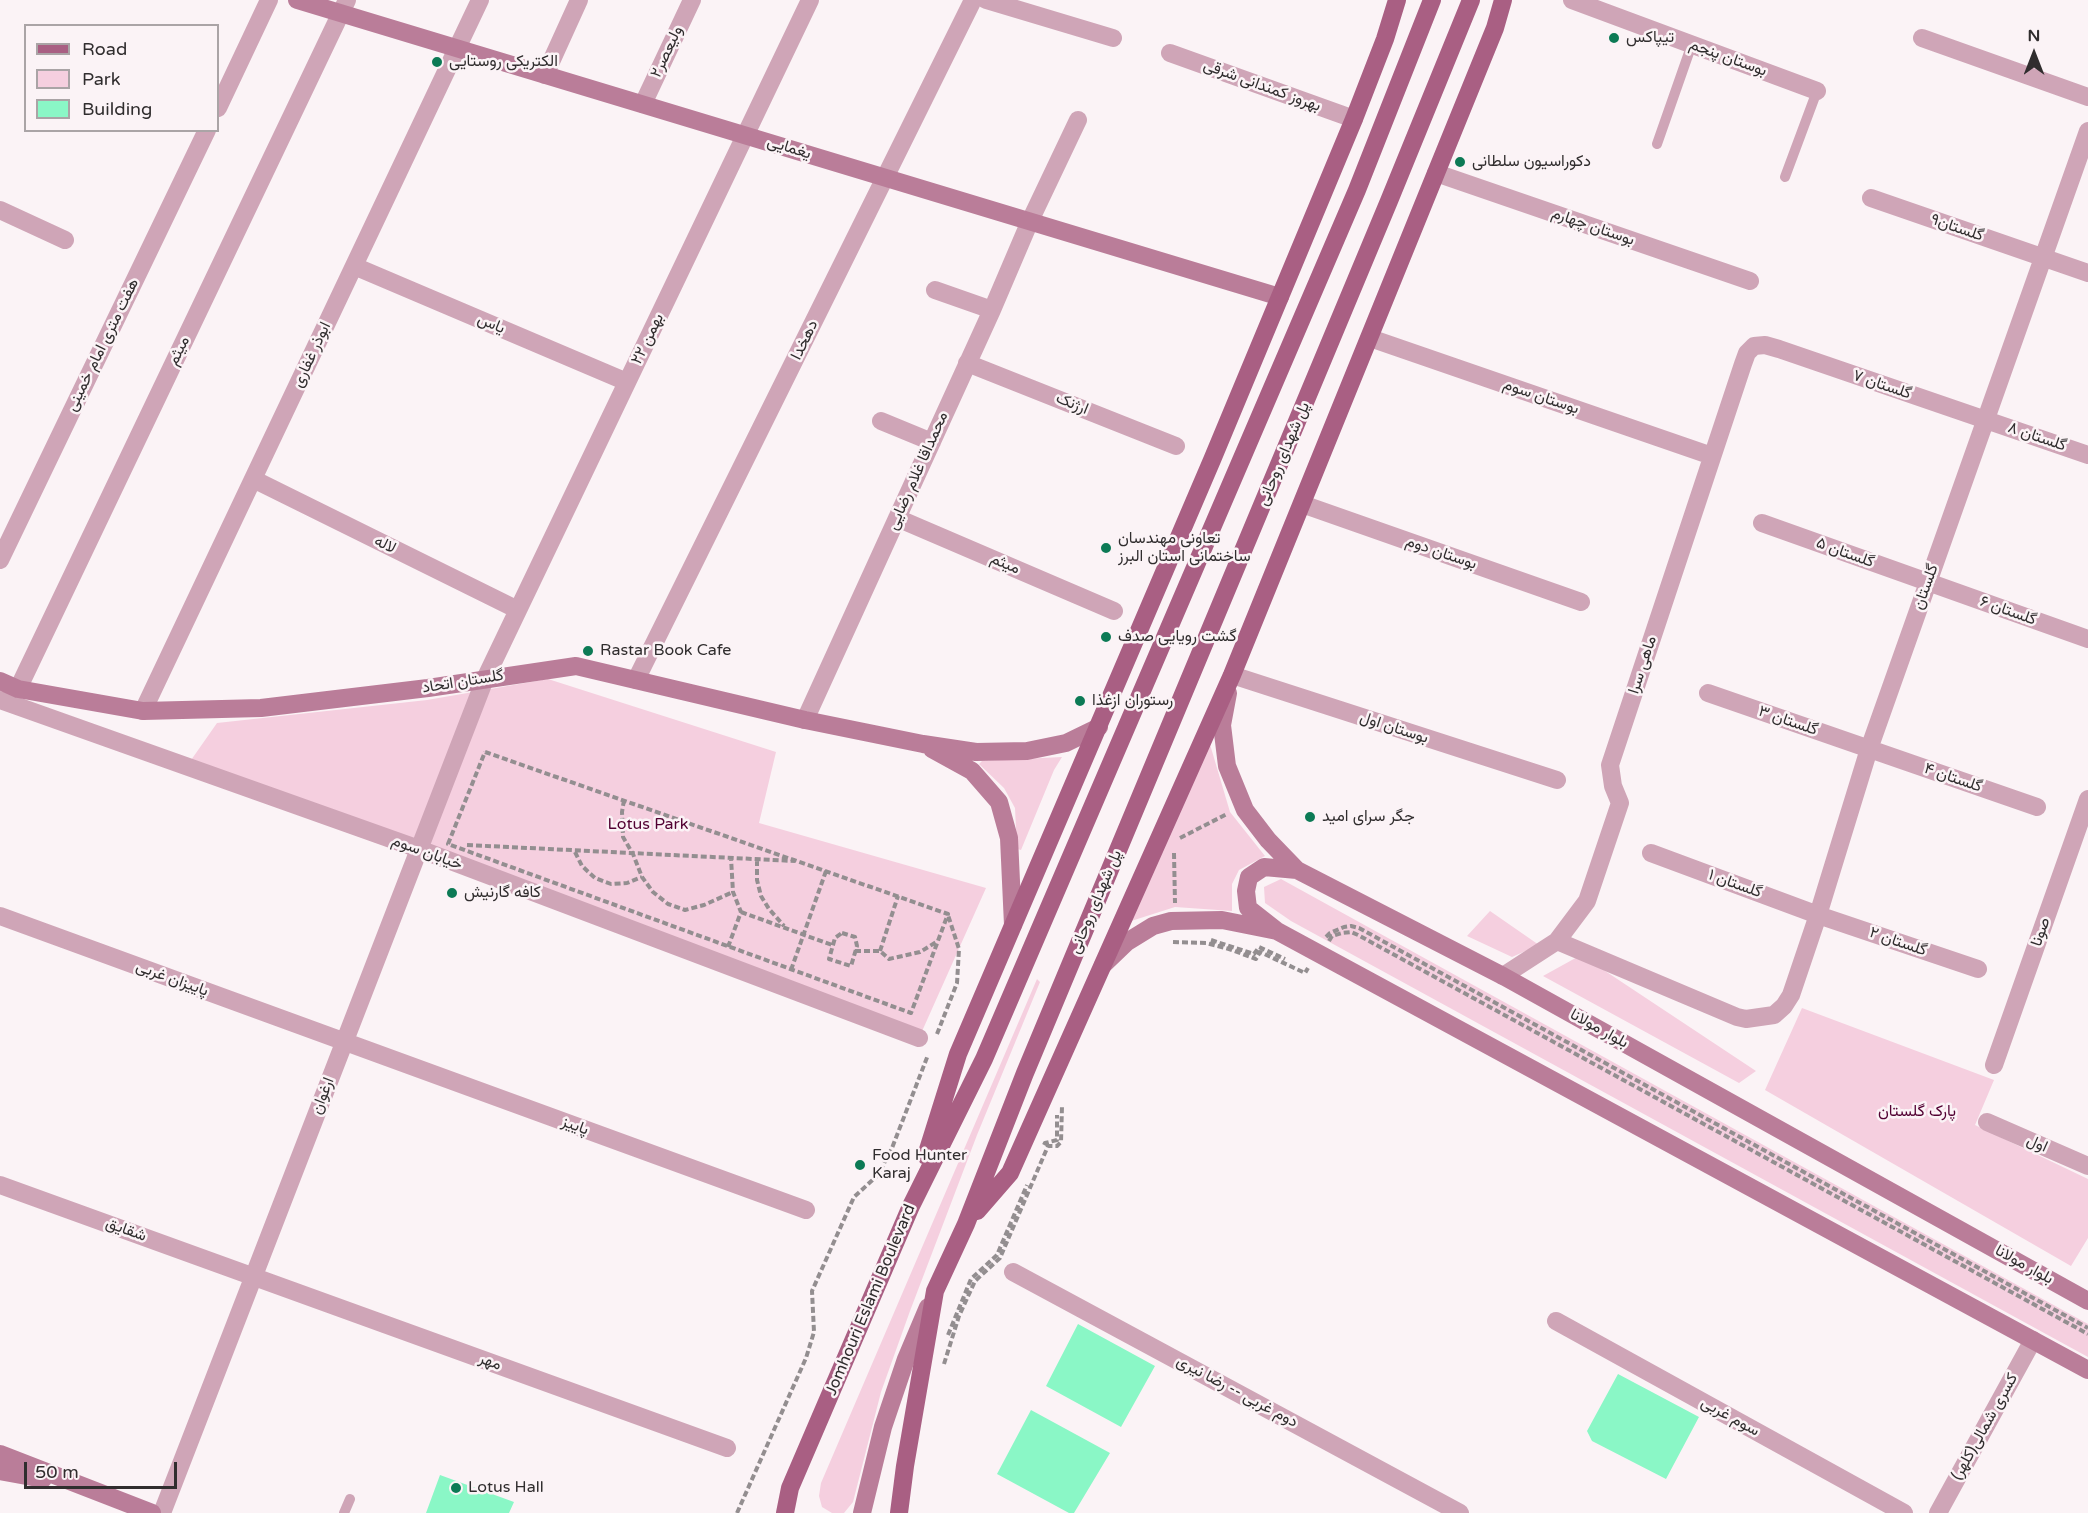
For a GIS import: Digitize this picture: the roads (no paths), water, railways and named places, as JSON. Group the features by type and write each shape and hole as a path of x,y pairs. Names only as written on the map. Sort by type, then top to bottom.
{"main road":[{"name":"یغمایی","path":"297,0 344,7 458,48 544,75 1280,297"},
{"path":"911,1206 957,1054 1100,727 1280,297 1354,119 1397,0"},
{"name":"Jomhouri Eslami Boulevard","path":"785,1513 790,1488 911,1206 984,1059 1357,190 1432,0"},
{"name":"پل شهدای روحانی","path":"966,1224 1025,1073 1385,212 1471,0"},
{"path":"862,1513 883,1427 906,1359 966,1224 1010,1173 1232,675 1495,27 1503,0"},
{"name":"گلستان اتحاد","path":"0,681 18,689 144,711 261,708 428,688 576,666 805,720 922,744"},
{"name":"بلوار مولانا","path":"1232,675 1222,725 1227,766 1245,810 1268,840 1297,870 1503,976 2088,1301"},
{"path":"922,744 976,752 1027,751 1066,742 1100,727"},
{"path":"922,744 972,771 999,802 1009,838 1013,925"},
{"path":"1297,870 1264,867 1249,877 1246,891 1248,908 1277,931 2088,1370"},
{"path":"1099,969 1127,942 1153,926 1172,921 1222,920 1277,931"},
{"path":"899,1513 935,1291"},
{"path":"0,1454 93,1488 152,1513"},
{"path":"0,1472 93,1488"},
{"path":"776,1513 790,1488"}],"street":[{"path":"219,106 269,0"},
{"name":"ابوذر غفاری","path":"144,711 480,0"},
{"path":"544,75 579,0"},
{"name":"ولیعصر۲","path":"643,104 692,0"},
{"name":"۲۲ بهمن","path":"485,679 810,0"},
{"name":"دهخدا","path":"636,680 973,0"},
{"path":"986,0 1113,38"},
{"name":"بوستان پنجم","path":"1572,0 1817,91"},
{"name":"میثم","path":"18,689 344,7"},
{"path":"1922,38 2088,97"},
{"name":"بهروز کمندانی شرقی","path":"1170,53 1354,119"},
{"name":"محمداقا غلام رضایی","path":"805,720 992,310 1030,221 1078,120"},
{"name":"گلستان","path":"1557,941 1737,1017 1746,1019 1774,1015 1784,1006 1791,995 1818,915 1869,749 2088,131"},
{"name":"هفت متری امام خمینی","path":"0,560 206,132"},
{"name":"بوستان چهارم","path":"1436,173 1749,281"},
{"name":"گلستان۹","path":"1871,198 2088,273"},
{"path":"0,210 65,240"},
{"name":"یاس","path":"354,266 627,382"},
{"path":"935,290 992,310"},
{"name":"بوستان سوم","path":"1370,338 1712,456"},
{"name":"ماهی سرا","path":"1503,976 1557,941 1587,901 1620,803 1613,786 1610,765 1747,353 1754,346 1765,345 1779,349"},
{"name":"گلستان ۷","path":"1779,349 1986,420"},
{"name":"ارژنک","path":"968,363 1176,446"},
{"name":"گلستان ۸","path":"1986,420 2088,455"},
{"path":"881,421 932,442"},
{"name":"لاله","path":"253,480 518,610"},
{"name":"بوستان دوم","path":"1302,504 1581,602"},
{"name":"میثم","path":"897,518 1114,611"},
{"name":"گلستان ۵","path":"1762,524 1928,582"},
{"name":"گلستان ۶","path":"1928,582 2088,639"},
{"name":"بوستان اول","path":"1232,675 1557,780"},
{"name":"ارغوان","path":"162,1513 485,679"},
{"name":"گلستان ۳","path":"1708,693 1869,749"},
{"name":"خیابان سوم","path":"0,700 419,849 926,1040"},
{"name":"گلستان ۴","path":"1869,749 2037,807"},
{"name":"صونا","path":"1994,1065 2088,799"},
{"name":"گلستان ۱","path":"1651,853 1818,915"},
{"name":"گلستان ۲","path":"1818,915 1978,969"},
{"name":"پاییزان غربی","path":"0,916 344,1042"},
{"name":"پاییز","path":"344,1042 806,1210"},
{"name":"اول","path":"1987,1122 2088,1166"},
{"name":"شقایق","path":"0,1185 253,1276"},
{"name":"دوم غربی -- رضا نیری","path":"1013,1272 1460,1513"},
{"name":"مهر","path":"253,1276 727,1448"},
{"name":"سوم غربی","path":"1556,1322 1904,1513"},
{"name":"کسری شمالی(کلهر)","path":"1938,1513 2033,1340"}],"lane":[{"path":"1657,144 1692,44"},
{"path":"1785,177 1817,91"},
{"path":"344,1513 350,1498"}],"place":[{"name":"تیپاکس","path":"1614,38"},
{"name":"الکتریکی روستایی","path":"437,62"},
{"name":"دکوراسیون سلطانی","path":"1460,162"},
{"name":"تعاونی مهندسان ساختمانی استان البرز","path":"1106,548"},
{"name":"گشت رویایی صدف","path":"1106,637"},
{"name":"Rastar Book Cafe","path":"588,651"},
{"name":"رستوران ازغذا","path":"1080,701"},
{"name":"جگر سرای امید","path":"1310,817"},
{"name":"کافه گارنیش","path":"452,893"},
{"name":"Food Hunter Karaj","path":"860,1165"},
{"name":"Lotus Hall","path":"456,1488"}],"park label":[{"name":"Lotus Park","path":"648,825"},
{"name":"پارک گلستان","path":"1917,1112"}]}
